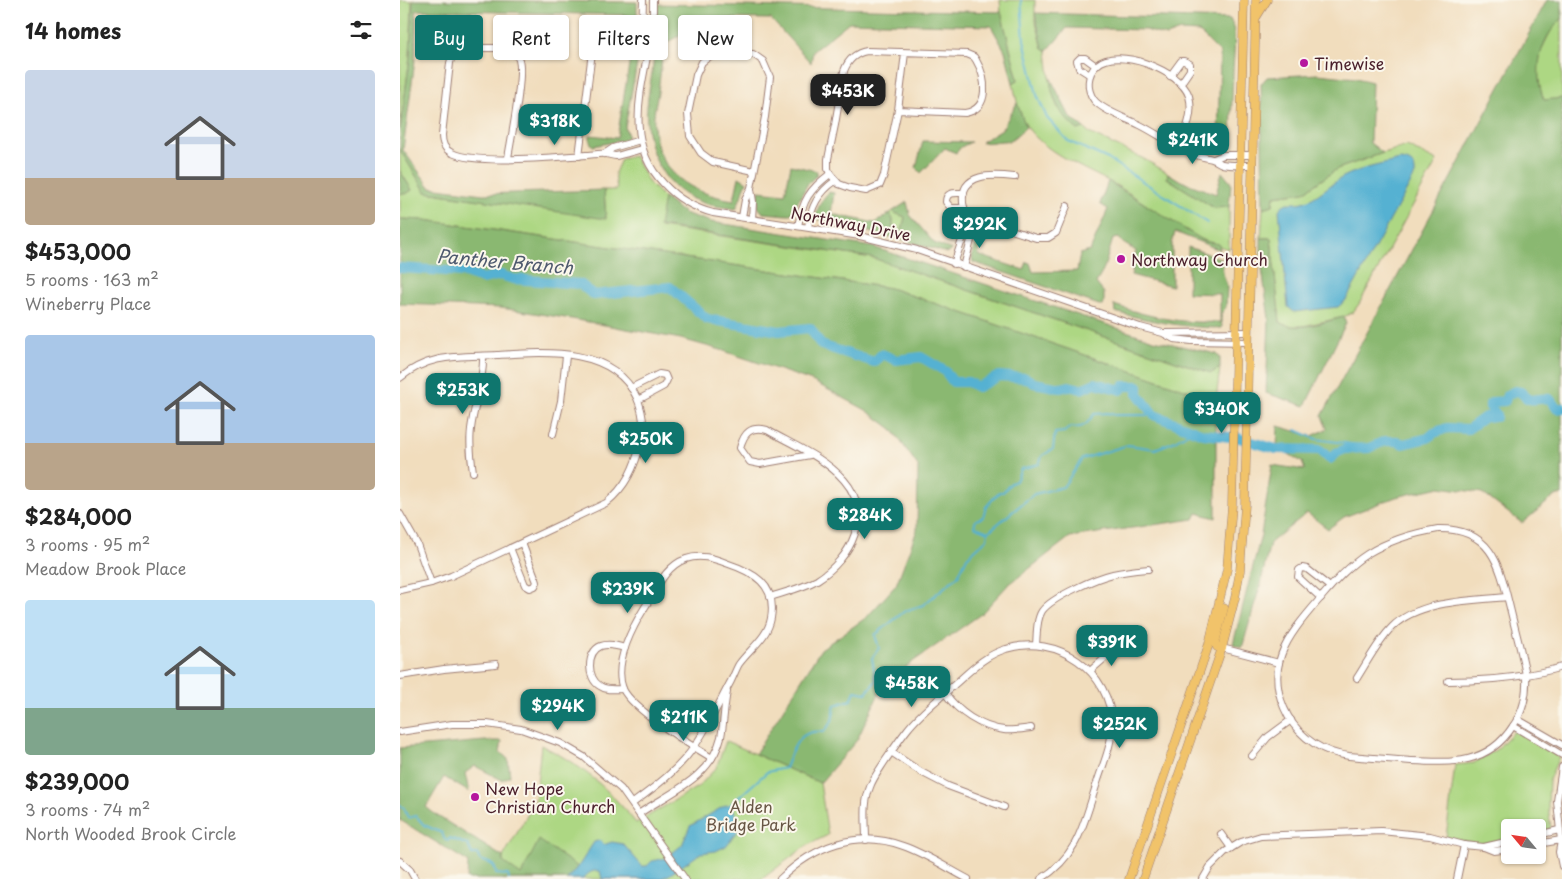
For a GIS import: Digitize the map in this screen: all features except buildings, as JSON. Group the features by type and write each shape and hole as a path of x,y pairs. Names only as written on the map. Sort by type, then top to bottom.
{"main road":[{"path":"1236,0 1243,16"},
{"path":"1222,648 1217,647 1215,643 1224,607 1231,513 1244,0"},
{"path":"1143,879 1222,648 1240,571 1245,505 1256,0"},
{"path":"1256,18 1267,0"},
{"path":"1242,73 1255,70"},
{"path":"1129,879 1209,644 1227,569"}],"street":[{"name":"Northway Drive","path":"643,0 643,15"},
{"name":"Northway Drive","path":"653,0 653,15"},
{"path":"508,158 520,68 518,57 515,52 505,48 466,47 456,51 450,63 442,142 446,149 458,155 487,159 604,154 614,156 642,149"},
{"path":"898,110 971,112 979,107 983,100 984,88 978,64 974,57 968,54 868,51 854,56 844,72 836,125 828,159 830,174 835,182 844,187 866,191 880,184 884,176 898,110 905,53"},
{"path":"742,217 745,200 751,188 770,83 769,72 763,61 753,54 746,52 720,52 707,57 696,74 688,121 692,142 707,158 720,164 754,171"},
{"path":"1090,75 1079,68 1077,61 1080,58 1085,58 1096,66"},
{"path":"1179,147 1189,121 1190,108 1189,96 1181,83 1141,62 1128,58 1106,60 1096,66 1090,75 1089,87 1097,103 1179,147 1194,154 1214,159 1221,164 1253,165"},
{"path":"579,156 591,60"},
{"name":"Northway Drive","path":"646,60 639,109 642,149 655,174 671,192 704,211 860,236 917,250 1174,339 1249,342"},
{"path":"1170,76 1181,61 1188,62 1190,70 1181,83"},
{"path":"604,154 613,148 640,140"},
{"path":"1214,159 1223,155 1253,155"},
{"path":"798,226 801,210 806,198 818,183 830,174"},
{"path":"964,267 972,224 964,208 964,193 970,182 986,175 1015,177"},
{"path":"808,227 811,210 818,196 835,182"},
{"path":"751,188 753,202 752,219"},
{"path":"964,193 951,193 947,196 946,202 951,208 964,208"},
{"path":"972,224 996,225 1036,238 1048,238 1056,233 1067,206"},
{"path":"954,264 972,224"},
{"name":"Northway Drive","path":"1163,334 1176,332 1204,334 1249,332"},
{"path":"400,378 415,367 428,361 444,358 535,354 588,359 603,364 616,372 631,388 638,400 642,414 642,437 634,466 622,487 614,496 598,508 451,576 400,590"},
{"path":"473,472 470,435 483,375 483,356"},
{"path":"553,434 563,386 566,356"},
{"path":"631,388 659,374 665,375 667,380 664,386 638,400"},
{"path":"770,597 808,584 827,573 845,553 857,530 858,507 851,490 833,470 810,455 767,430 758,428 749,431 742,439 740,448 750,462 760,464 810,455"},
{"path":"400,514 417,544 431,583"},
{"path":"1444,529 1470,535 1486,547 1494,557 1499,568 1526,675 1526,693 1517,719 1499,743 1482,755 1462,761 1441,763 1349,756 1333,753 1312,743 1300,732 1284,709 1278,678 1279,663 1288,638 1330,587 1350,567 1373,551 1398,540 1431,530 1444,529"},
{"path":"510,548 525,584 530,588 535,586 537,582 522,543"},
{"path":"633,803 671,774 694,747 741,662 767,629 772,611 770,597 760,580 746,570 710,557 698,556 685,559 665,574 635,624 625,648 621,672 624,689 636,704 666,728 694,747 712,758"},
{"path":"1321,598 1298,577 1299,570 1302,568 1307,569 1330,587"},
{"path":"1036,645 1042,610 1051,602 1097,578 1115,573 1148,569"},
{"path":"1357,678 1383,637 1407,615 1436,606 1507,597"},
{"path":"624,689 608,690 599,686 592,680 590,671 592,655 601,646 610,644 625,648"},
{"path":"866,840 866,803 869,788 891,752 915,720 981,661 996,652 1013,647 1036,645 1074,657 1090,671 1099,682 1108,700 1112,720 1112,735 1109,749 1078,839 1053,876 1041,879"},
{"path":"1222,648 1279,663"},
{"path":"1090,671 1104,658 1127,651"},
{"path":"400,676 496,664"},
{"path":"1448,681 1492,680 1562,667"},
{"path":"640,814 692,781 703,771 712,758 721,737 727,694 731,680"},
{"path":"945,693 961,712 991,726 1004,730 1031,728"},
{"path":"1517,719 1562,745"},
{"path":"1252,756 1268,737 1291,720"},
{"path":"400,732 452,724 480,723 535,733 560,744 584,757 611,779 633,803 686,879"},
{"path":"1513,726 1562,755"},
{"path":"891,752 921,772 948,786 1004,807"},
{"path":"1562,767 1556,801 1561,841 1559,852 1562,866"},
{"path":"1204,879 1214,863 1230,848 1248,839 1261,836 1364,830 1419,834 1464,845 1484,847 1494,851 1501,850"},
{"path":"1546,833 1559,830"},
{"path":"1221,834 1230,848"},
{"path":"780,879 813,853 840,843 866,840 885,841 902,846 968,879"},
{"path":"1546,843 1561,841"},
{"path":"1484,847 1501,843"},
{"path":"1457,879 1464,845"},
{"path":"400,861 410,870 415,879"}],"green space":[{"path":"400,0 412,1 410,57 400,131"},
{"path":"413,0 637,2 637,15 416,10 415,15 415,60 403,150 430,187 483,194 604,190 606,219 426,192 400,150 400,131 410,57"},
{"path":"1000,0 1035,0 1035,18 1043,49 1047,51 1051,85 1057,106 1078,130 1084,128 1091,134 1144,159 1168,173 1167,178 1214,208 1229,207 1229,249 1215,245 1186,231 1119,187 1070,162 1036,137 1024,123 1018,106 1013,83 1018,80 1001,12"},
{"path":"1547,0 1562,0 1562,19 1554,27 1543,46 1540,56 1539,78 1544,100 1562,98 1562,495 1555,496 1522,523 1482,493 1440,487 1396,497 1344,517 1328,529 1307,513 1270,543 1242,648 1233,644 1261,535 1272,465 1305,470 1302,462 1277,447 1278,426 1312,436 1327,429 1322,416"},
{"path":"657,4 1001,12 1018,80 1013,83 1005,51 991,26 849,22 813,51 811,63 771,19 752,19 752,15 678,15 678,36 668,43 668,15 657,15"},
{"path":"1562,8 1562,140 1523,87"},
{"path":"1035,13 1230,19 1234,31 1232,141 1221,149 1201,145 1204,142 1218,141 1220,53 1199,32 1180,31 1166,36 1146,30 1067,28 1047,51 1043,49"},
{"path":"629,60 636,60 625,127 628,136 625,140 593,146 590,142 590,135 617,138"},
{"path":"654,60 662,60 654,126 662,157 679,178 704,193 734,200 739,177 747,182 736,209 698,201 686,196 676,188 661,170 655,159 648,135 647,109"},
{"path":"1318,74 1356,78 1372,82 1370,143 1383,153 1337,169 1304,192 1274,196 1273,205 1263,208 1261,84 1267,77"},
{"path":"1050,77 1070,117 1084,128 1078,130 1058,107 1052,93"},
{"path":"1017,103 1026,127 1010,141 981,142 1002,129"},
{"path":"923,141 971,142 961,147 956,153 945,148 921,173 916,168"},
{"path":"1407,146 1437,161 1359,304 1353,312 1344,317 1303,326 1287,326 1280,322 1271,238 1261,238 1263,208 1273,205 1274,196 1304,192 1337,169"},
{"path":"400,150 426,192 606,218 604,190 617,190 615,173 621,159 634,156 649,183 664,198 660,227 873,258 1211,373 1220,368 1216,400 890,288 425,220 400,219 400,193 406,194 412,190 400,171"},
{"path":"791,165 817,171 816,176 808,183 792,213 788,215 763,213 758,207 759,191 785,194"},
{"path":"400,171 412,190 406,194 400,193"},
{"path":"1222,172 1231,183 1229,207 1214,208 1167,178 1168,173 1181,181 1216,194"},
{"path":"1108,181 1204,241 1219,244 1220,250 1175,232 1172,244 1172,286 1131,275 1136,251 1123,243 1119,238 1113,239 1103,271 1096,283 1104,293 1102,306 973,262 972,257 979,234 985,233 978,255 1024,270 1027,262 1030,263 1033,272 1077,271 1080,254 1090,251 1108,209 1100,204"},
{"path":"829,192 834,193 831,214 875,223 890,213 893,220 893,234 890,237 816,219 820,204"},
{"path":"664,198 684,213 711,222 873,247 1154,340 1217,354 1220,358 1220,368 1211,373 873,258 659,226"},
{"path":"907,202 910,215 934,243 952,250 947,253 900,239 905,217 893,211"},
{"path":"893,211 905,217 900,239 890,237 893,234 893,220 890,213"},
{"path":"400,219 425,220 890,288 1216,400 1216,518 1197,513 1194,519 1070,537 1007,586 981,614 911,663 881,689 857,740 820,783 755,754 821,649 867,617 896,585 917,530 918,466 892,429 866,410 812,381 721,350 681,339 501,308 400,304"},
{"path":"1261,238 1271,238 1280,322 1287,325 1303,326 1344,317 1346,323 1305,406 1266,393 1269,319 1261,262"},
{"path":"1188,247 1222,259 1227,287 1226,307 1221,314 1222,328 1168,323 1115,312 1114,305 1166,319 1192,322 1220,322 1220,294 1188,293"},
{"path":"1515,730 1559,757 1549,780 1548,805 1551,829 1546,830 1546,819 1501,819 1501,840 1479,844 1446,837 1455,765 1474,763 1497,749"},
{"path":"502,741 500,752 508,759 510,776 502,780 475,766 465,773 469,792 444,777 426,807 503,857 503,862 521,875 539,840 578,867 567,879 467,879 468,862 400,820 400,748"},
{"name":"Alden Bridge Park","path":"726,741 820,783 828,835 806,846 762,879 502,879 503,857 535,802 541,745 582,769 593,778 636,823 699,786 716,768"}],"water":[{"path":"1400,160 1412,164 1415,175 1346,300 1338,307 1294,312 1288,307 1279,210 1287,203 1299,203 1308,200 1350,174"},
{"path":"726,805 732,805 739,826 737,832 726,846 716,851 701,853 669,875 660,879 602,879 600,871 595,871 590,872 583,879 567,879 580,864 594,842 601,840 603,845 612,842 623,844 642,866 647,866 652,861 666,858 682,845 690,826"}],"waterway":[{"path":"1021,0 1024,40 1037,95 1047,118 1068,141 1108,159 1207,223"},
{"name":"Panther Branch","path":"400,268 462,272 482,279 501,275 513,279 580,284 594,295 670,287 707,319 779,331 810,328 821,345 874,362 882,354 896,360 921,357 945,371 953,382 968,382 978,387 999,376 1026,378 1034,383 1061,388 1069,386 1081,389 1095,383 1121,390 1123,386 1138,386 1138,394 1154,415 1203,434 1239,438 1276,449 1320,450 1330,459 1336,453 1345,449 1369,448 1385,441 1397,441 1403,444 1428,438 1434,433 1447,428 1468,429 1485,417 1496,417 1490,404 1505,401 1507,395 1515,391 1521,392 1531,400 1550,399 1557,409 1562,408"},
{"path":"729,806 767,772 785,768 794,747 802,737 808,733 824,732 832,721 835,705 851,700 855,691 866,693 876,681 872,658 879,648 875,635 905,611 923,605 958,576 967,557 987,539 988,532 974,526 976,520 983,517 986,507 999,492 1003,492 1011,483 1016,481 1021,469 1039,464 1042,456 1053,449 1055,433 1064,432 1071,427 1082,426 1094,414 1154,415"},
{"path":"988,532 1034,494 1063,487 1082,459 1128,445 1155,449 1173,442 1193,430"},
{"path":"1296,430 1316,439 1373,447"},
{"path":"400,806 404,808 408,818 416,816 424,825 442,833 448,841 450,838 468,845 472,854 477,854 480,860 489,863 495,868 496,874 508,875 509,879"}],"place":[{"name":"Timewise","path":"1304,63"},
{"name":"Northway Church","path":"1121,259"},
{"name":"New Hope Christian Church","path":"475,797"}]}
